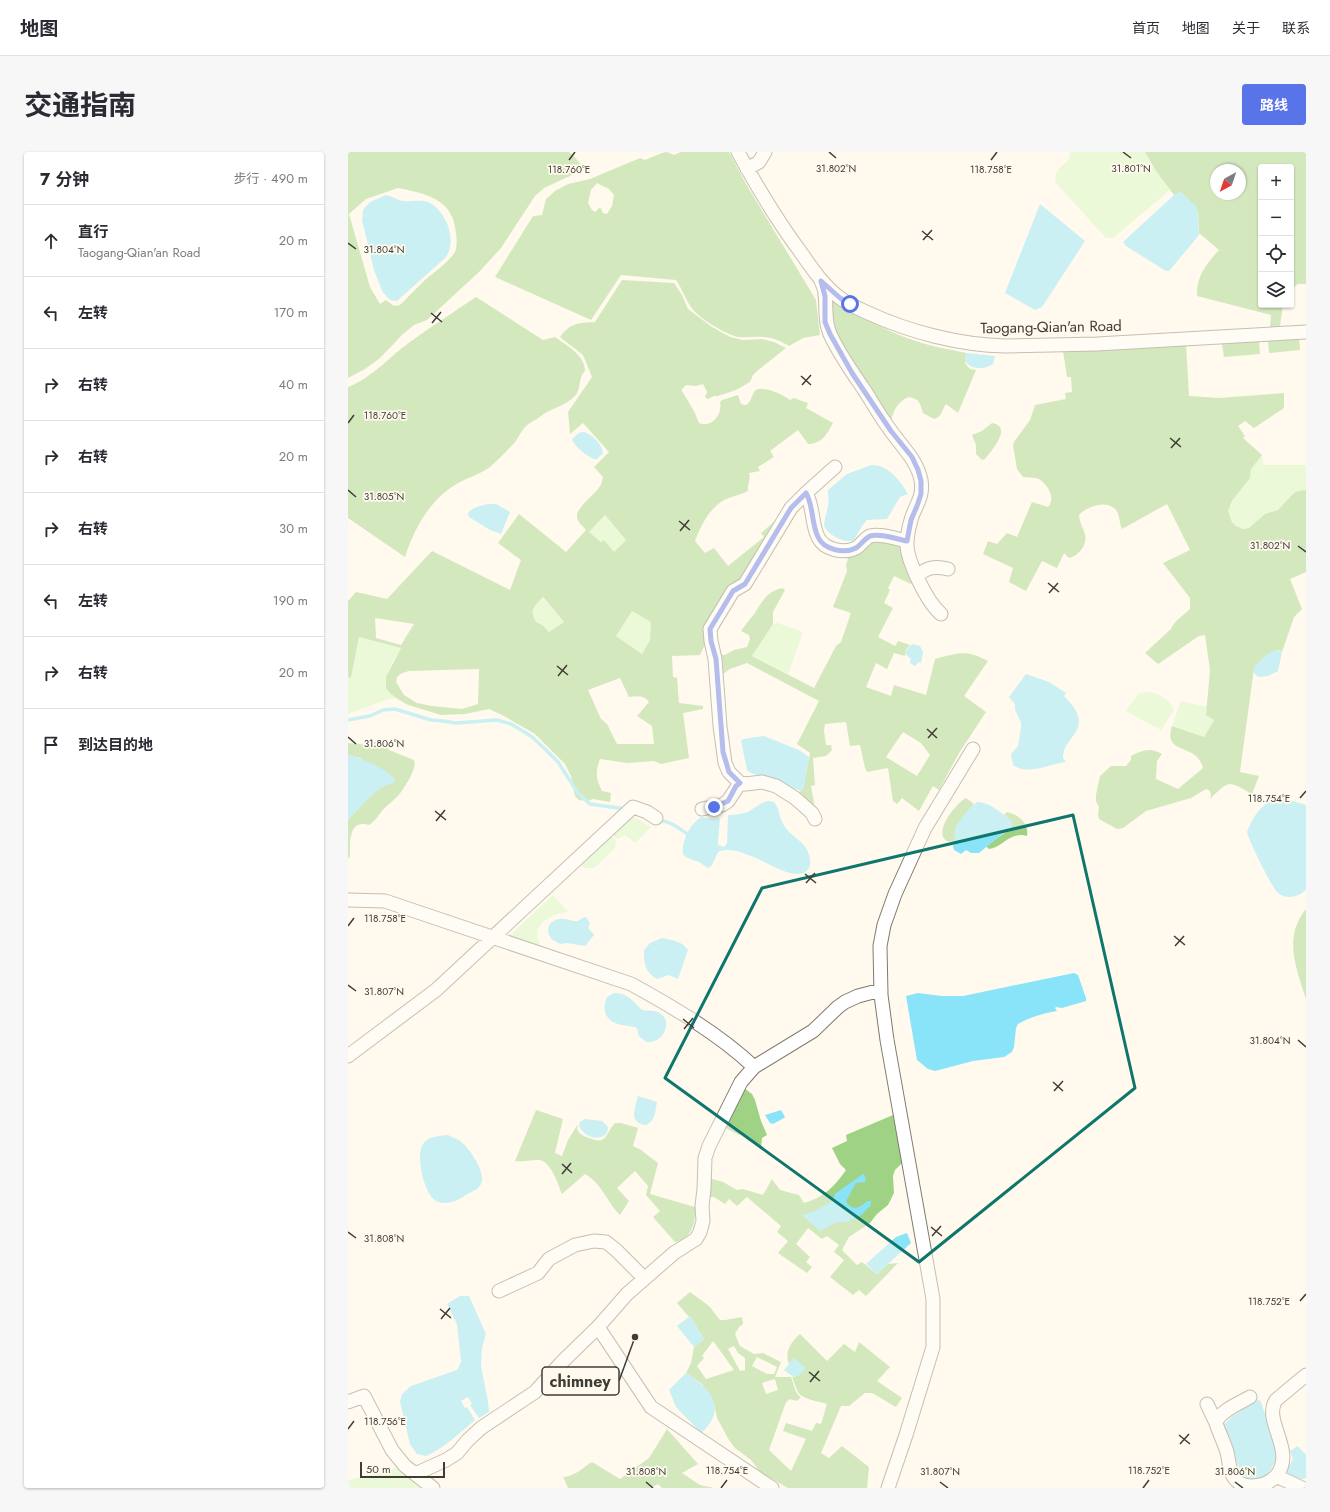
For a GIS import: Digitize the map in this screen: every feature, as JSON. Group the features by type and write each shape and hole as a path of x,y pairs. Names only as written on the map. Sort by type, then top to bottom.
{"street":[{"name":"Taogang-Qian'an Road","path":"738,152 782,227 821,281 840,298 888,322 945,339 993,346 1097,344 1306,332"},
{"path":"747,169 759,162 765,152"},
{"path":"821,281 825,296 825,322 830,334 852,373 891,431 912,457 918,470 921,481 921,494 911,520 907,541 909,556 929,601 940,614"},
{"path":"816,819 812,813 795,798 776,786 762,782 746,784 740,783 729,772 723,752 716,659 711,641 710,629 733,591 745,584 791,508 835,468"},
{"path":"806,493 811,504 814,526 818,538 829,547 836,550 848,551 857,547 865,539 871,536 880,536 907,541"},
{"path":"917,576 924,570 935,566 948,569"},
{"path":"888,1488 934,1347 933,1299 887,1040 881,990 880,946 884,925 925,828 973,749"},
{"path":"702,809 722,805 728,801 736,786 740,783"},
{"path":"348,1056 421,1003 633,808 647,812 656,818"},
{"path":"348,900 386,901 631,984 703,1028 742,1055 754,1067"},
{"path":"415,1474 446,1460 457,1453 481,1428 535,1392 566,1357 598,1327 627,1294 674,1253 696,1239 703,1221 702,1206 705,1158 709,1146 741,1082 754,1067 813,1032 845,1002 858,996 881,990"},
{"path":"499,1291 538,1273 549,1259 575,1244 594,1241 606,1242 644,1278"},
{"path":"598,1327 651,1407 772,1488"},
{"path":"1207,1404 1227,1451 1232,1476 1242,1485 1261,1485 1269,1482 1276,1476 1283,1459 1283,1451 1274,1419 1272,1405 1306,1375"},
{"path":"348,1402 364,1396 392,1450 404,1466 433,1488"},
{"path":"1216,1423 1219,1417 1225,1412 1250,1397"},
{"path":"1276,1476 1302,1488"}],"highlighted area":[{"path":"1073,815 1135,1088 919,1262 665,1078 762,888"}],"green space":[{"path":"348,152 569,152 572,154 585,169 544,188 535,196 501,248 479,272 427,320 414,325 403,334 380,358 365,369 348,378","holes":["398,188 429,196 444,206 450,213 454,222 457,243 455,252 448,260 400,305 394,306 386,300 380,304 370,287 349,214 366,199"]},
{"path":"667,152 674,155 681,152 729,152 746,184 816,300 820,335 803,338 789,346 770,338 738,337 726,333 712,325 694,311 676,280 621,275 591,320 495,277 533,216 542,215 546,199 555,191 568,184 590,179 640,158 645,160","holes":["597,183 609,189 614,195 612,206 607,214 603,213 600,207 595,212 592,210 588,203 591,190"]},
{"path":"1070,152 1145,152 1156,171 1170,190 1113,238 1106,238 1056,183 1056,173 1070,157"},
{"path":"1145,152 1306,152 1306,284 1298,284 1294,287 1294,164 1258,164 1258,308 1283,308 1280,326 1270,327 1271,315 1197,296 1200,277 1210,260 1219,250 1199,233 1198,214 1181,192 1174,195 1156,171"},
{"path":"622,280 674,283 682,295 688,309 712,327 730,337 743,340 762,339 774,342 786,348 757,371 753,375 750,382 736,390 708,399 705,397 707,392 703,384 696,386 686,385 682,391 694,411 699,423 708,424 716,419 720,411 720,402 722,400 738,395 741,404 746,405 755,391 758,389 767,389 790,400 794,398 808,403 806,408 833,423 824,438 813,444 808,444 798,430 770,451 774,457 758,467 760,471 749,473 750,478 748,491 724,500 714,508 703,523 695,541 705,553 714,548 728,566 764,537 761,533 783,514 706,642 700,655 672,656 673,677 677,678 679,703 703,706 703,709 683,713 689,758 661,764 654,761 628,763 600,759 597,768 597,779 602,791 611,793 610,802 593,799 586,801 579,800 575,796 571,776 565,764 535,734 502,715 489,709 465,714 441,715 408,705 396,698 386,688 386,677 401,648 359,637 351,678 348,677 348,601 356,592 387,599 432,551 510,590 521,560 498,543 519,514 566,552 586,530 578,521 577,513 601,485 603,477 594,467 609,452 583,423 570,434 568,412 592,377 583,355 560,337 571,326 595,322","holes":["605,515 626,540 614,552 604,540 601,542 589,532","543,597 564,622 549,632 542,625 536,622 534,618 533,611 537,603","632,611 651,622 650,640 642,654 616,636","375,618 414,624 401,645 376,638","479,669 478,704 462,709 417,703 404,695 396,682 397,677 402,673 409,671","620,678 629,697 643,697 649,702 637,716 652,726 654,744 617,744 607,724 601,719 588,690"]},
{"path":"830,294 868,320 899,335 924,344 966,353 965,363 970,369 976,370 958,413 946,404 940,415 934,419 923,413 917,401 909,397 898,405 892,416 890,425 835,340 829,300"},
{"path":"476,297 543,340 555,337 578,355 582,360 585,371 581,378 577,393 572,399 528,424 523,429 516,441 490,467 455,485 437,499 418,526 405,557 348,518 348,387 365,378 410,342"},
{"path":"1299,337 1300,350 1269,353 1268,340"},
{"path":"1259,340 1260,354 1224,357 1222,344"},
{"path":"1186,343 1189,396 1219,398 1284,393 1284,408 1254,428 1245,421 1238,426 1245,436 1243,438 1262,455 1251,469 1250,478 1232,501 1228,511 1232,522 1236,526 1243,529 1249,528 1265,514 1278,510 1294,493 1306,490 1306,572 1290,579 1302,609 1294,617 1282,652 1279,650 1265,656 1254,668 1240,772 1259,776 1252,794 1238,786 1229,784 1221,788 1210,799 1210,791 1206,789 1191,798 1146,811 1123,828 1117,829 1099,819 1099,807 1096,801 1100,776 1111,766 1126,766 1131,760 1131,756 1139,752 1150,750 1158,752 1162,754 1157,761 1156,779 1178,789 1203,768 1200,760 1188,751 1176,746 1172,742 1170,735 1172,726 1204,737 1214,720 1206,715 1210,670 1205,635 1199,636 1158,664 1145,653 1190,609 1190,598 1163,563 1190,550 1167,504 1122,529 1116,510 1110,506 1101,505 1086,509 1079,515 1085,536 1082,549 1075,556 1069,558 1064,553 1057,568 1042,561 1026,591 1009,582 1013,568 983,554 988,541 997,544 1007,533 1017,537 1032,502 1048,507 1050,503 1051,496 1048,488 1039,479 1023,477 1017,469 1013,445 1030,420 1035,405 1066,399 1065,393 1072,392 1071,377 1067,377 1063,351"},
{"path":"992,423 998,425 1001,429 1001,434 996,445 985,459 982,460 976,454 976,445 972,435 982,431"},
{"path":"1262,455 1263,465 1306,465 1306,490 1294,495 1279,509 1264,515 1252,526 1246,528 1238,527 1232,522 1228,511 1232,501 1250,478 1251,469"},
{"path":"605,515 626,540 614,552 604,540 601,542 589,532"},
{"path":"870,539 904,543 915,580 911,584 894,576 888,588 890,590 884,603 893,608 878,637 895,646 898,641 910,645 905,651 905,656 894,653 887,669 876,663 866,687 891,696 894,685 926,695 935,659 962,653 974,655 988,661 964,696 986,712 959,753 939,790 933,786 919,811 902,798 897,804 893,801 888,768 867,772 860,745 850,746 846,722 825,724 824,731 826,745 831,745 832,750 826,756 813,758 815,785 811,786 815,808 797,794 803,789 810,753 797,744 819,701 747,663 730,669 719,677 718,654 725,655 734,650 747,647 750,639 749,635 741,631 766,597 773,591 782,588 785,590 773,612 773,624 752,656 814,688 836,646 841,642 851,613 833,607 847,571 846,565 848,559 845,553","holes":["903,732 921,743 930,755 917,776 886,757"]},
{"path":"542,597 564,622 549,632 536,623 533,615 533,608"},
{"path":"632,610 651,622 650,640 642,654 616,636"},
{"path":"778,623 803,632 788,674 752,656 773,624"},
{"path":"359,637 401,648 391,665 385,683 390,693 396,698 388,699 348,714 348,677 351,678"},
{"path":"1146,692 1155,693 1163,697 1174,710 1161,730 1126,711 1138,694"},
{"path":"1181,701 1207,707 1206,715 1214,719 1204,737 1172,726"},
{"path":"380,738 385,740 389,750 414,760 414,768 401,793 375,820 369,825 357,825 354,829 350,839 350,856 348,859 348,820 381,788 386,784 395,781 360,758 348,755 348,743 370,745"},
{"path":"966,798 974,804 956,826 954,842 947,841 943,837 942,831 944,825 952,811"},
{"path":"1007,812 1019,817 1022,820 1026,827 1027,836 1016,836 994,848 989,849 986,846 1010,829 1012,822 1004,815"},
{"path":"631,815 651,827 635,843 625,835 617,839 611,833"},
{"path":"611,836 616,840 615,848 594,868 585,868 580,865"},
{"path":"553,895 568,912 561,913 548,919 539,927 537,933 538,940 542,948 507,938"},
{"path":"1306,909 1306,999 1296,964 1293,942 1299,920"},
{"path":"744,1088 752,1094 755,1100 767,1135 762,1138 761,1147 741,1132 739,1135 720,1125"},
{"path":"536,1110 563,1119 555,1153 562,1156 568,1140 578,1124 577,1129 582,1135 595,1140 603,1139 615,1123 621,1123 638,1128 633,1146 658,1163 650,1194 695,1207 694,1224 689,1234 681,1240 675,1242 653,1217 660,1211 646,1195 648,1186 635,1171 617,1188 629,1201 620,1215 596,1183 585,1174 562,1194 553,1172 542,1160 515,1161"},
{"path":"893,1115 902,1163 895,1170 893,1176 894,1193 888,1205 877,1214 870,1223 849,1237 842,1250 857,1265 862,1262 877,1274 888,1264 898,1263 866,1296 859,1290 853,1295 830,1277 844,1260 834,1252 839,1245 827,1236 822,1239 808,1228 796,1244 810,1257 806,1262 812,1267 807,1273 778,1253 788,1241 777,1232 781,1226 747,1197 737,1206 729,1199 725,1204 714,1197 707,1197 709,1178 723,1182 737,1190 743,1189 763,1195 772,1179 780,1190 799,1195 804,1203 811,1201 828,1191 846,1170 840,1164 832,1148 847,1141 846,1135"},
{"path":"690,1292 709,1306 720,1320 742,1317 743,1324 739,1327 735,1334 740,1346 754,1354 763,1353 781,1362 775,1377 791,1377 796,1392 801,1398 796,1401 790,1399 786,1402 769,1450 791,1471 806,1439 783,1431 786,1423 812,1431 816,1423 821,1424 827,1404 804,1397 800,1395 797,1390 792,1376 795,1377 794,1358 789,1364 787,1355 791,1344 797,1337 800,1334 827,1361 844,1344 855,1352 859,1342 890,1367 877,1381 902,1398 896,1407 872,1393 865,1393 849,1406 841,1406 821,1453 829,1458 842,1446 869,1467 867,1488 788,1488 760,1472 751,1460 735,1448 717,1418 714,1404 702,1384 686,1373 691,1363 694,1347 704,1339 690,1316 689,1317 677,1303","holes":["713,1341 734,1370 706,1379 697,1366 704,1358 702,1356","734,1346 738,1353 745,1358 745,1370 740,1371 728,1349","757,1357 777,1367 774,1374 767,1374 752,1366","775,1379 778,1390 766,1394 762,1383"]},
{"path":"667,1429 698,1464 682,1473 700,1485 714,1488 662,1488 658,1484 650,1488 568,1488 563,1477 575,1474 592,1462 620,1479 649,1458"},
{"path":"399,1466 428,1488 350,1488 348,1480 380,1473"}],"water":[{"path":"1181,192 1197,207 1199,235 1169,271 1166,271 1126,246 1123,242 1174,195"},
{"path":"386,195 403,201 428,202 435,206 445,219 450,236 449,251 445,258 397,301 390,300 382,291 374,270 362,220 363,210 370,202"},
{"path":"1040,204 1085,241 1042,307 1035,310 1005,293"},
{"path":"966,353 995,356 993,364 982,368 971,366 965,361"},
{"path":"583,432 593,437 601,446 603,453 597,459 587,455 573,442 572,439 579,433"},
{"path":"871,465 877,465 888,470 902,484 908,494 900,497 887,519 867,520 854,540 846,541 837,538 829,533 824,526 828,505 828,490 847,474"},
{"path":"488,504 496,504 510,512 501,534 490,530 469,517 468,513 472,509"},
{"path":"912,644 920,646 923,652 921,663 919,662 915,666 910,663 911,659 904,653"},
{"path":"1275,650 1282,652 1278,671 1268,676 1258,677 1254,673 1254,667 1265,656"},
{"path":"1026,674 1049,682 1066,693 1064,696 1073,706 1079,718 1078,727 1063,753 1063,758 1066,762 1032,769 1019,768 1013,765 1011,754 1018,746 1021,722 1015,710 1015,704 1009,697"},
{"path":"764,736 799,750 809,757 803,789 801,791 751,773 747,770 741,741 743,739"},
{"path":"348,755 367,761 381,768 395,781 392,784 381,788 348,820"},
{"path":"1280,797 1306,805 1306,889 1297,896 1293,897 1282,895 1275,889 1261,864 1247,832 1259,810 1268,802"},
{"path":"769,801 774,802 776,805 783,824 787,830 806,848 809,854 810,864 806,872 797,874 790,873 744,853 735,851 726,850 718,852 712,865 708,868 683,855 683,844 687,833 693,824 701,817 714,819 720,818 718,845 724,847 727,844 728,815 745,813 762,803"},
{"path":"977,802 987,804 996,809 1012,822 1012,826 979,853 971,853 966,850 961,854 954,850 953,847 956,826 968,810"},
{"path":"586,917 590,923 589,929 594,935 585,946 567,943 561,944 550,937 548,927 555,920 562,919 578,921"},
{"path":"662,938 680,943 688,950 678,979 669,975 657,979 646,967 644,950 650,943"},
{"path":"1074,973 1078,975 1086,1001 1062,1008 1056,1007 1055,1008 1057,1011 1027,1019 1018,1024 1012,1052 1004,1057 973,1061 935,1071 928,1069 917,1060 906,996 918,993 942,996 963,996"},
{"path":"614,993 623,994 642,1010 656,1011 663,1016 666,1020 666,1026 662,1036 652,1042 646,1042 639,1036 635,1027 617,1024 609,1019 605,1011 605,1002 607,997"},
{"path":"638,1096 657,1102 652,1121 646,1125 640,1124 634,1115"},
{"path":"781,1110 785,1117 773,1124 770,1123 765,1115"},
{"path":"585,1119 602,1121 608,1127 607,1133 604,1136 596,1138 584,1133 579,1126 580,1122"},
{"path":"448,1135 459,1140 467,1148 476,1160 482,1179 480,1186 475,1190 457,1200 442,1203 433,1199 425,1184 422,1175 420,1157 421,1149 425,1141 434,1137"},
{"path":"863,1174 866,1178 865,1182 856,1183 846,1201 851,1207 856,1208 862,1206 867,1201 871,1201 871,1205 861,1215 846,1222 837,1222 820,1231 802,1215 813,1212 831,1202 836,1193"},
{"path":"907,1233 911,1243 877,1274 866,1264 896,1237"},
{"path":"460,1296 469,1296 486,1334 482,1348 481,1366 489,1412 479,1418 470,1405 472,1404 468,1397 461,1401 465,1408 467,1407 475,1420 452,1440 433,1453 426,1456 417,1454 410,1444 400,1402 402,1394 411,1386 457,1370 461,1362 457,1324 447,1304"},
{"path":"690,1316 704,1339 694,1347 677,1326"},
{"path":"794,1358 806,1368 798,1376 792,1376 784,1370"},
{"path":"686,1373 695,1379 709,1393 715,1408 714,1416 701,1433 676,1407 669,1390"},
{"path":"1257,1400 1261,1402 1279,1456 1267,1475 1255,1480 1247,1479 1239,1468 1223,1425 1233,1416"},
{"path":"1298,1446 1306,1455 1306,1478 1303,1479 1293,1477 1286,1472 1293,1459 1290,1451"}],"waterway":[{"path":"348,720 370,716 383,710 395,709 431,720 456,723 497,720 511,724 531,736 558,762 578,793 590,804 626,809"},
{"path":"658,820 671,824 690,836"}],"place":[{"name":"chimney","path":"635,1337"}],"route":[{"path":"714,807 722,805 728,801 731,798 736,786 740,783 729,772 723,752 716,659 711,641 710,629 733,591 745,584 791,508 806,493 811,504 814,526 818,538 823,544 843,552 857,547 865,539 871,536 880,536 907,541 911,520 921,494 921,481 912,457 891,431 852,373 830,334 825,322 825,296 821,281 840,298 850,304"}]}
